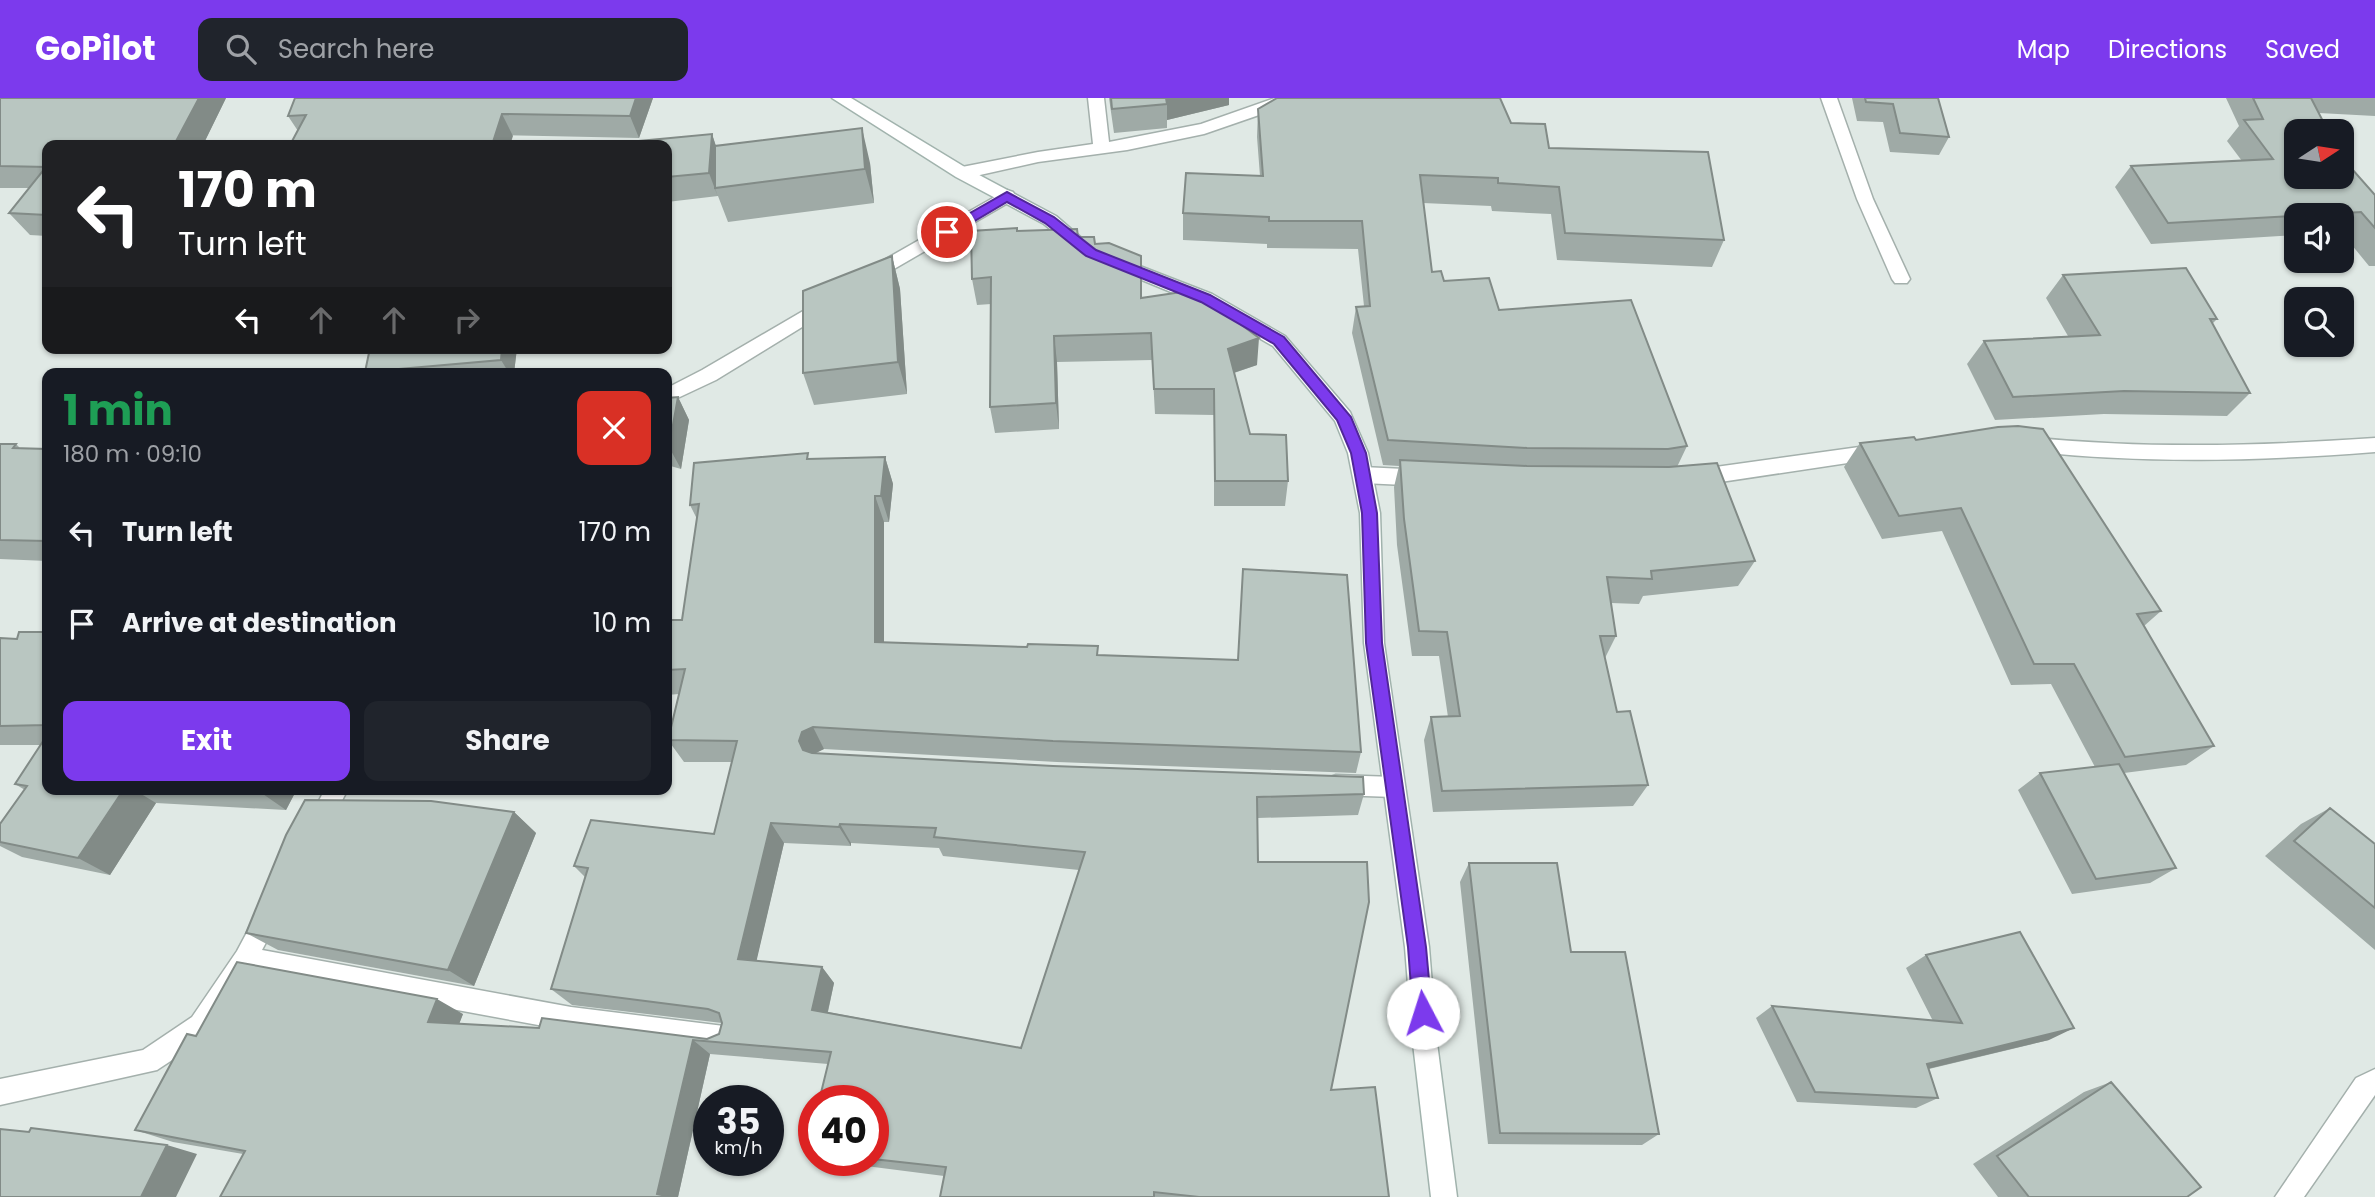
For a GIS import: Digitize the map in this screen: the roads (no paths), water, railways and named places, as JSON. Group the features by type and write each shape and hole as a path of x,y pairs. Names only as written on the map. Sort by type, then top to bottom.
{"street":[{"path":"840,98 962,173 1050,220 1091,253 1206,299 1279,341 1343,417 1358,453 1370,513 1374,643 1417,947 1444,1197"},
{"path":"1096,98 1102,149"},
{"path":"962,173 1038,157 1102,149 1204,129 1291,98"},
{"path":"1829,98 1866,199 1901,279"},
{"path":"672,394 709,375 843,292 1007,197"},
{"path":"2011,442 2066,449 2216,453 2375,445"},
{"path":"1669,482 1894,449"},
{"path":"1363,475 1440,479"},
{"path":"1311,785 1394,787"},
{"path":"304,850 334,795"},
{"path":"0,1092 148,1061 201,1026 245,959 278,898"},
{"path":"245,959 571,1019 724,1038"},
{"path":"2288,1197 2365,1087 2375,1082"}]}
